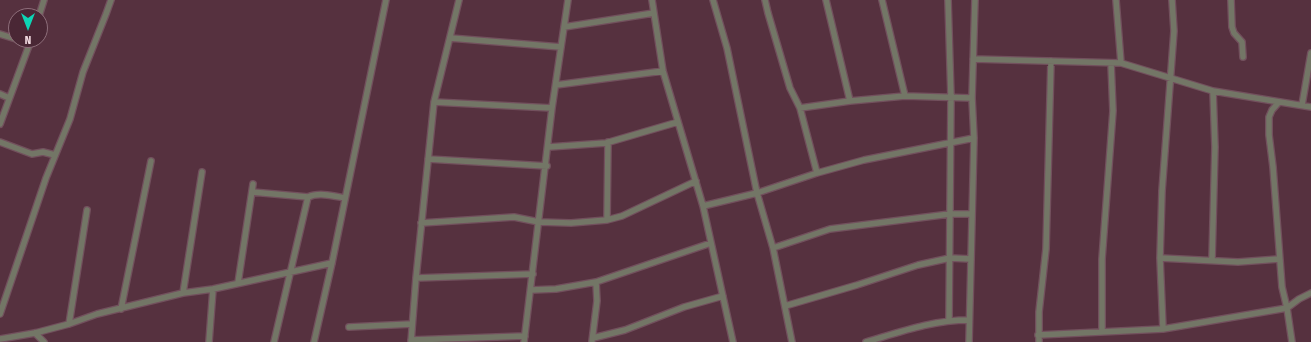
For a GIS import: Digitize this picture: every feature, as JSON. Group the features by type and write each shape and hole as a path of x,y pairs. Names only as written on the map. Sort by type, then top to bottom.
{"street":[{"path":"0,314 2,300 70,118 83,72 111,0"},
{"path":"314,342 386,0"},
{"path":"459,0 434,102 421,223 411,341 524,339 549,147 552,108 568,0"},
{"path":"652,0 664,71 703,206 733,342"},
{"path":"713,0 727,48 757,193 773,248 792,342"},
{"path":"766,0 768,14 790,88 800,108 817,173"},
{"path":"826,0 850,101"},
{"path":"882,0 905,96"},
{"path":"948,0 951,97 949,320"},
{"path":"969,342 974,138 972,98 975,0"},
{"path":"1116,0 1121,63"},
{"path":"1164,328 1160,258 1162,191 1174,31 1172,0"},
{"path":"1231,0 1232,27 1234,33 1242,42 1243,57"},
{"path":"564,27 654,13"},
{"path":"450,38 561,47"},
{"path":"0,124 28,48"},
{"path":"1302,105 1311,53"},
{"path":"973,59 1121,63 1213,91 1311,106"},
{"path":"1038,342 1039,312 1046,249 1051,61"},
{"path":"1102,332 1102,259 1114,111 1111,63"},
{"path":"556,84 664,71"},
{"path":"1212,260 1215,147 1213,91"},
{"path":"0,94 9,98"},
{"path":"800,108 850,101 905,96 972,98"},
{"path":"434,102 552,108"},
{"path":"1279,102 1272,110 1269,117 1269,135 1273,167 1282,287 1292,342"},
{"path":"0,104 5,109"},
{"path":"549,147 608,142 678,122"},
{"path":"703,206 757,193 817,173 864,160 974,138"},
{"path":"0,142 32,154 43,152 55,155"},
{"path":"607,220 608,142"},
{"path":"428,159 546,166"},
{"path":"121,309 151,162"},
{"path":"183,293 202,172"},
{"path":"421,223 514,217 539,222 571,223 607,220 622,216 696,181"},
{"path":"238,283 253,184"},
{"path":"252,192 308,197 319,194 345,198"},
{"path":"274,342 292,271 308,197"},
{"path":"69,324 87,210"},
{"path":"773,248 830,229 950,214 972,214"},
{"path":"531,290 556,289 596,282 711,243"},
{"path":"785,306 918,265 950,258 970,259"},
{"path":"1160,258 1238,262 1280,259"},
{"path":"0,339 35,333 69,324 97,314 183,293 213,289 332,262"},
{"path":"416,278 533,274"},
{"path":"596,282 597,301 593,340 625,330 684,307 723,296"},
{"path":"209,342 213,289"},
{"path":"1038,335 1164,328 1287,308 1299,299 1311,293"},
{"path":"866,342 905,330 949,320 969,320"},
{"path":"349,327 412,324"},
{"path":"35,333 44,342"}]}
